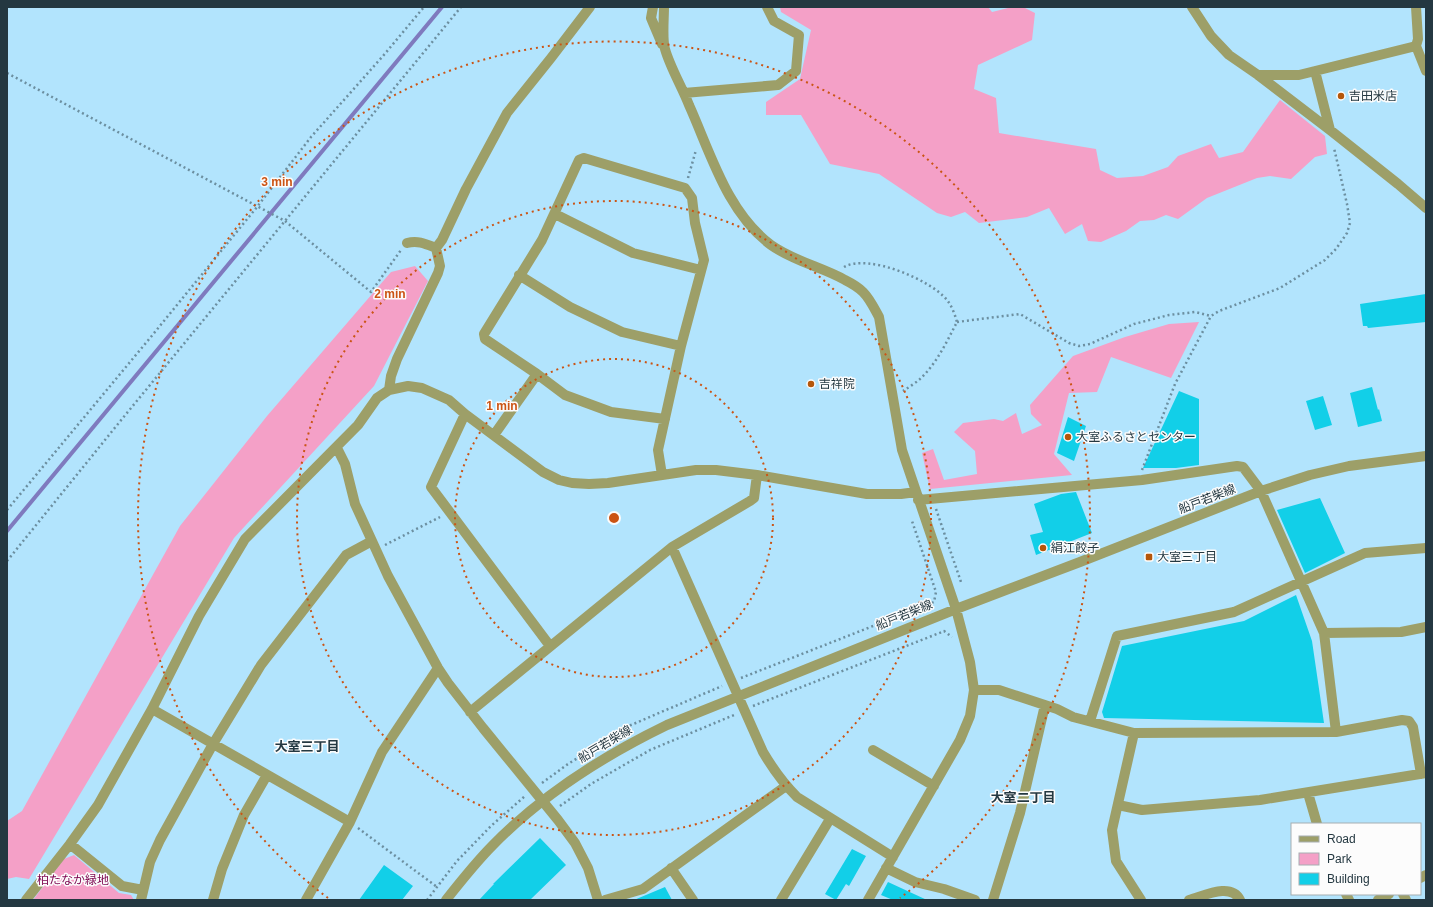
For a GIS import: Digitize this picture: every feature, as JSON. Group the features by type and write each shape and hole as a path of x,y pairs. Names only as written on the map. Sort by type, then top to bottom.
{"street":[{"path":"389,390 391,376 397,359 438,273 440,266 436,248 442,240 466,189 507,113 552,58 590,7"},
{"path":"653,7 651,18 664,48 732,200 747,222 772,246 788,255 836,275 862,291 873,305 879,318 902,450 956,609 970,662 974,690 970,716 960,740 868,900"},
{"path":"664,7 664,48"},
{"path":"683,91 778,85 796,71 799,35 774,21 767,7"},
{"path":"1192,7 1211,36 1229,55 1258,74 1398,184 1426,208"},
{"path":"1416,7 1418,39 1416,46 1426,71"},
{"path":"1258,74 1299,74 1416,46"},
{"path":"1315,71 1330,130"},
{"path":"662,475 658,450 665,419 681,346 704,260 695,223 692,198 685,188 584,158 579,160 542,240 484,334 485,339 537,374 564,395 611,412 665,419"},
{"path":"555,214 633,253 701,270"},
{"path":"407,243 420,242 436,248"},
{"path":"519,275 570,307 622,332 681,346"},
{"path":"494,435 537,374"},
{"path":"26,900 70,844 98,805 152,709 199,616 246,539 337,448 358,425 377,398 389,390 408,386 422,388 450,400 465,414 543,472 559,480 572,483 602,483 696,470 716,470 757,475 867,494 901,494 917,496 1142,480 1237,466 1243,467 1261,491 1324,633 1336,732"},
{"path":"465,414 431,487 550,646"},
{"path":"337,448 345,464 355,504 374,546 388,576 438,668 448,684 575,843 588,868 598,900"},
{"name":"船戸若柴線","path":"446,900 467,873 493,845 542,801 599,761 631,742 667,725 956,609 1087,560 1261,491 1310,475 1349,466 1426,456"},
{"path":"470,712 672,546 754,498 757,475"},
{"path":"70,844 122,886 142,895 150,862 160,840 213,744 261,665 346,555 374,546"},
{"path":"672,546 762,752 786,786 797,797 893,857"},
{"path":"1090,721 1117,636 1234,612 1365,553 1426,548"},
{"path":"1324,633 1401,632 1426,627"},
{"path":"306,900 350,822 382,752 438,668"},
{"path":"974,690 999,690 1058,709 1073,716 1134,732 1336,732 1402,720 1409,721 1413,727 1424,774 1260,800 1142,810 1118,805"},
{"path":"992,900 1020,812 1045,705"},
{"path":"152,709 350,822"},
{"path":"1134,732 1112,830 1116,861 1141,900"},
{"path":"873,750 934,786"},
{"path":"213,900 222,869 244,815 267,775"},
{"path":"605,900 643,889 786,786"},
{"path":"1308,793 1317,823"},
{"path":"781,900 830,818"},
{"path":"672,868 693,900"},
{"path":"886,868 915,882 944,889 975,900"},
{"path":"1189,900 1225,890 1232,891 1240,900"},
{"path":"1378,900 1387,895"}],"path":[{"path":"7,510 257,207 311,137 383,56 424,7"},
{"path":"7,561 461,7"},
{"path":"7,73 285,221 371,292 407,243"},
{"path":"1142,480 1142,468 1175,384 1211,316 1219,311 1280,288 1325,260 1336,249 1347,233 1350,223 1347,204 1330,130"},
{"path":"685,188 701,132"},
{"path":"836,275 846,266 860,262 875,264 916,277 931,285 947,300 957,322"},
{"path":"957,322 1020,314 1069,343 1079,346 1090,344 1134,324 1169,315 1195,312 1211,316"},
{"path":"893,398 921,378 930,368 943,349 957,322"},
{"path":"935,506 961,582"},
{"path":"374,546 449,512"},
{"path":"910,514 936,593 934,602"},
{"path":"350,822 437,887"}],"green space":[{"path":"780,7 988,7 992,12 1012,7 1023,7 1035,13 1032,40 978,65 974,89 996,98 999,133 1096,149 1100,170 1117,178 1143,176 1168,167 1178,156 1211,144 1219,158 1243,152 1280,100 1325,136 1327,154 1315,157 1291,179 1270,176 1257,178 1207,198 1178,219 1166,215 1154,220 1140,221 1126,231 1101,242 1088,241 1082,224 1065,234 1049,208 1027,217 979,223 965,212 951,217 937,213 879,174 830,164 801,115 766,115 766,102 800,79 811,30 781,12"},
{"path":"415,266 428,281 374,386 234,538 29,879 16,877 7,879 7,821 22,811 180,526 267,416 391,272"},
{"path":"1199,322 1171,378 1111,357 1097,392 1069,393 1054,454 1072,475 930,489 922,453 933,449 944,480 977,474 975,451 954,432 963,423 994,419 1003,421 1016,413 1022,434 1042,425 1031,414 1030,405 1073,356 1125,337 1169,324"},
{"name":"柏たなか緑地","path":"74,855 119,893 131,895 134,900 33,900 64,859"}],"building":[{"path":"1426,294 1426,322 1368,328 1367,326 1363,326 1360,304"},
{"path":"1372,387 1382,421 1358,427 1350,393"},
{"path":"1179,391 1199,399 1199,465 1176,468 1143,468"},
{"path":"1323,396 1332,425 1315,430 1306,401"},
{"path":"1068,417 1086,426 1074,461 1057,453"},
{"path":"1076,492 1092,533 1036,555 1030,535 1043,532 1034,504 1061,494"},
{"path":"1320,498 1345,553 1305,573 1277,510"},
{"path":"1296,595 1312,641 1324,723 1104,718 1102,712 1122,646 1244,621"},
{"path":"540,838 566,865 530,900 479,900 493,884"},
{"path":"852,849 866,856 849,886 846,884 836,900 825,894"},
{"path":"384,865 413,886 402,900 359,900"},
{"path":"888,882 927,900 893,900 881,895"},
{"path":"665,887 672,900 634,900"}],"waterway":[{"path":"7,531 442,7"}],"place":[{"name":"吉田米店","path":"1341,96"},
{"name":"吉祥院","path":"811,384"},
{"name":"大室ふるさとセンター","path":"1068,437"},
{"name":"絹江餃子","path":"1043,548"},
{"name":"大室三丁目","path":"1149,557"}],"district":[{"name":"大室三丁目","path":"307,746"},
{"name":"大室二丁目","path":"1023,797"}]}
